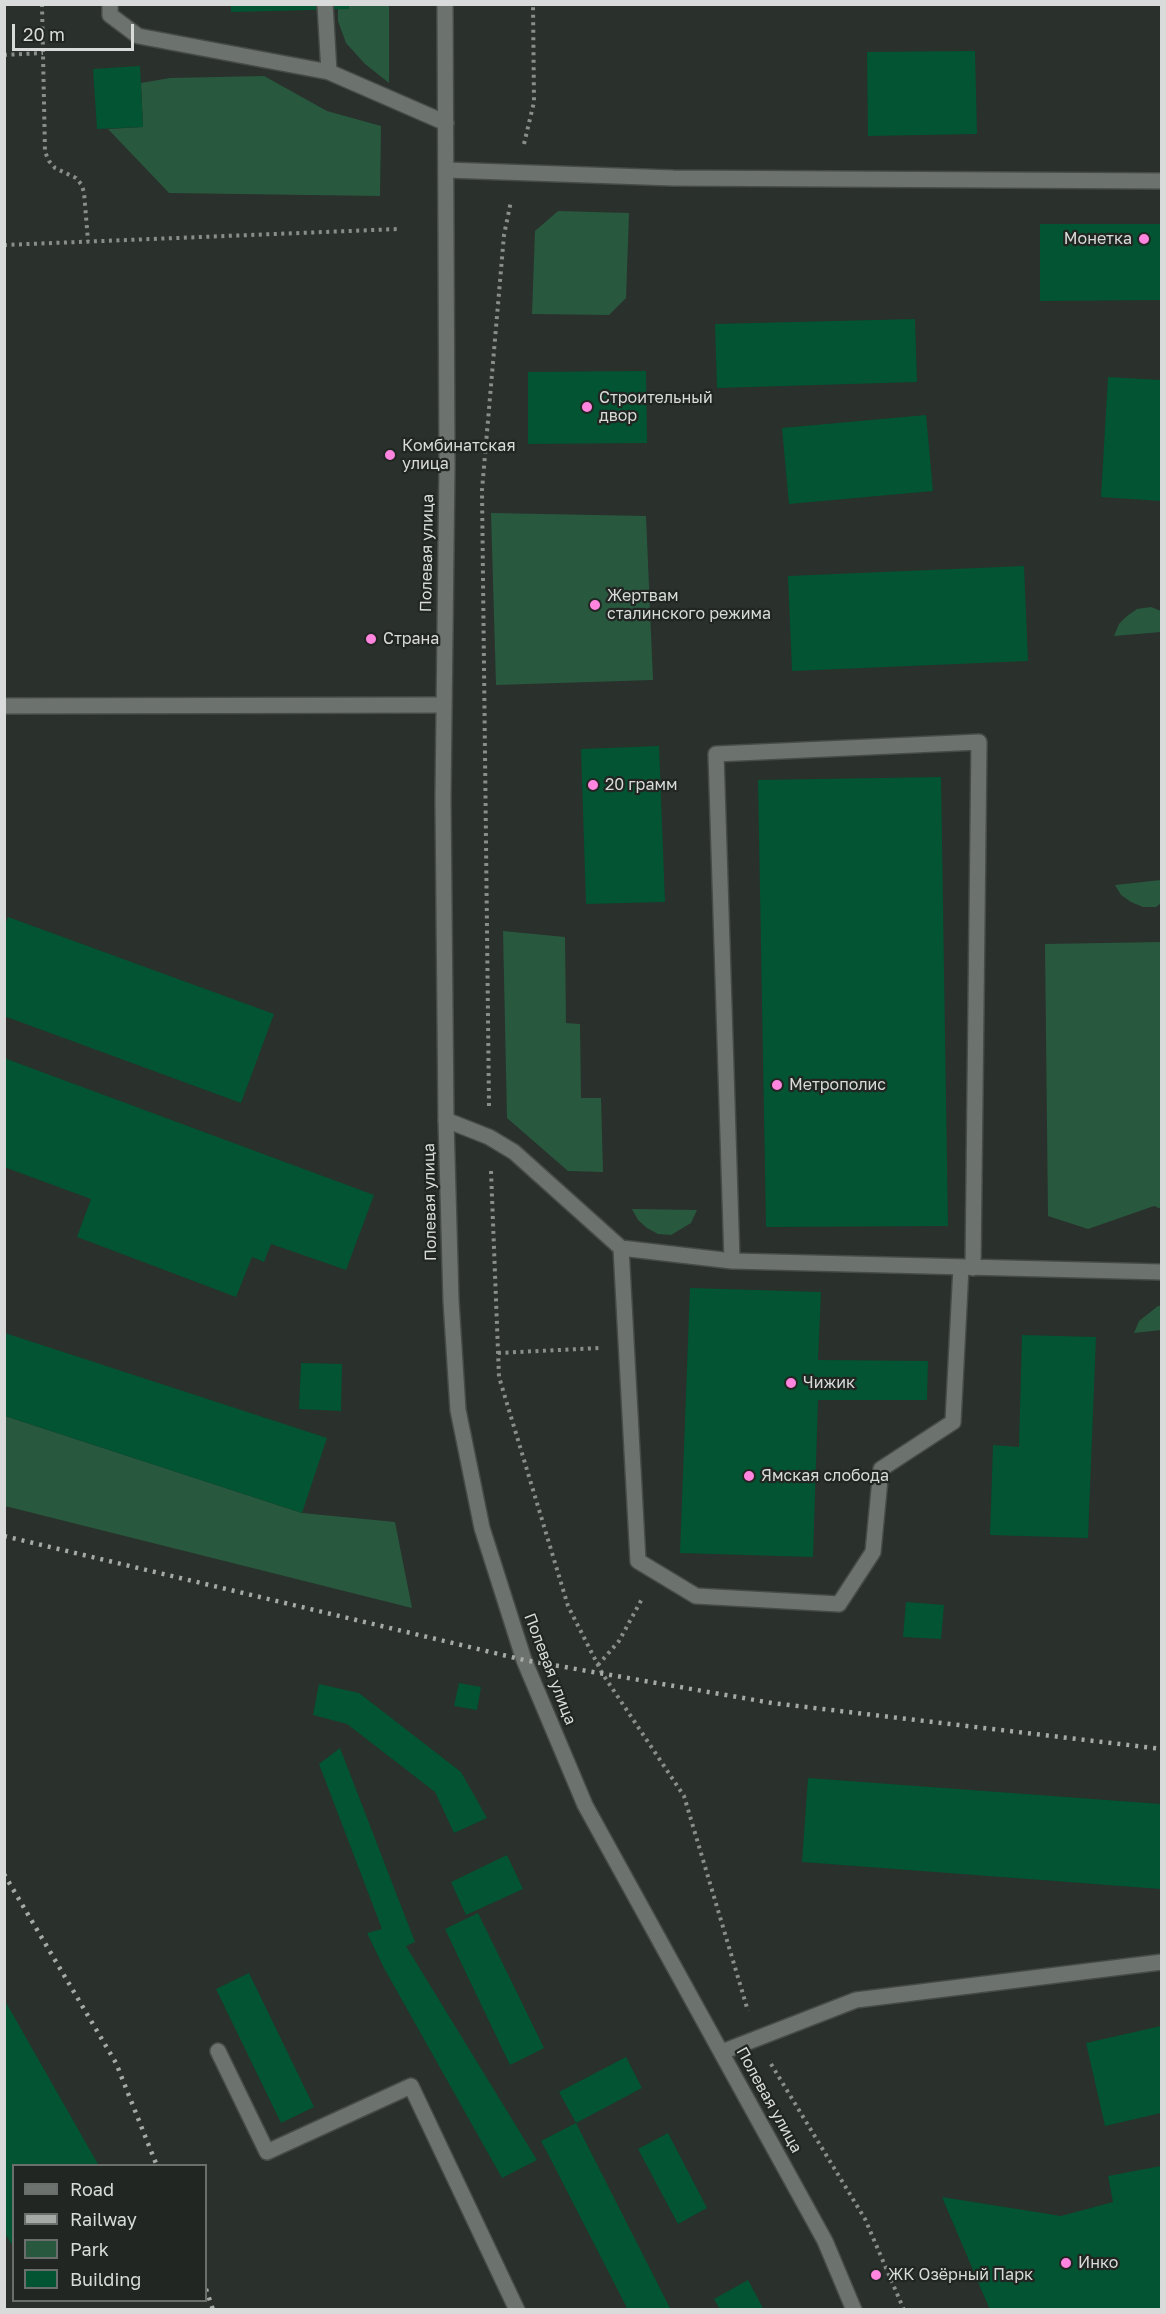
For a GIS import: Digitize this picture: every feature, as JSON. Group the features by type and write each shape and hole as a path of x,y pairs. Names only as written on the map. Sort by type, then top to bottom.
{"street":[{"path":"110,4 110,15 138,36 328,72 446,123"},
{"path":"325,4 328,72"},
{"name":"Полевая улица","path":"445,4 447,473 443,705 446,1120 451,1301 458,1410 482,1528 524,1660 585,1805 825,2241 854,2310"},
{"path":"446,170 672,178 1161,181"},
{"path":"4,706 443,705"},
{"path":"621,1248 638,1561 696,1596 838,1604 873,1552 880,1469 953,1422 967,1268 979,742 716,754 732,1261"},
{"path":"446,1120 489,1137 514,1152 621,1248 732,1261 1161,1272"},
{"path":"722,2052 856,2000 1161,1962"},
{"path":"218,2051 267,2152 411,2086 517,2310"}],"path":[{"path":"42,4 45,152 48,161 56,168 76,178 81,184 84,192 88,241"},
{"path":"4,55 43,53"},
{"path":"4,245 398,229"},
{"path":"498,1353 626,1347"},
{"path":"598,1665 619,1641 634,1615"}],"green space":[{"path":"338,5 389,5 389,83 365,64 346,43 338,21"},
{"path":"264,76 327,111 381,126 380,196 169,193 108,129 143,127 141,83 170,78"},
{"path":"558,211 629,213 626,298 609,315 532,314 535,231"},
{"path":"491,513 646,516 653,680 496,685"},
{"path":"1151,607 1161,611 1161,632 1114,636 1119,624 1127,616 1137,609"},
{"path":"1161,880 1161,903 1156,907 1143,907 1131,902 1121,895 1115,885"},
{"path":"503,931 565,937 566,1023 580,1024 581,1098 601,1098 603,1172 568,1171 507,1118"},
{"path":"1161,942 1161,1209 1154,1206 1088,1229 1048,1216 1045,944"},
{"path":"632,1209 697,1210 691,1223 671,1235 658,1234 647,1228 638,1220"},
{"path":"1161,1306 1161,1330 1134,1333 1139,1321"},
{"path":"5,1416 302,1513 395,1522 412,1608 5,1506"}],"building":[{"path":"231,4 349,4 349,9 231,12"},
{"path":"975,51 977,134 868,136 867,52"},
{"path":"140,66 143,127 97,129 93,69"},
{"path":"1040,224 1161,224 1161,300 1040,301"},
{"path":"915,319 917,382 717,388 715,324"},
{"name":"Строительный двор","path":"646,371 647,443 528,444 528,372"},
{"path":"1108,377 1161,380 1161,501 1101,497"},
{"path":"926,415 933,491 789,504 782,428"},
{"path":"1024,566 1028,661 792,671 788,576"},
{"path":"659,746 665,902 586,904 581,749"},
{"path":"941,777 948,1226 766,1227 758,780"},
{"path":"8,917 274,1014 241,1103 4,1016 4,927"},
{"path":"4,1058 374,1195 346,1270 271,1244 264,1262 252,1257 236,1297 77,1237 91,1199 4,1167"},
{"name":"Ямская слобода","path":"690,1288 821,1292 818,1360 928,1361 927,1400 818,1400 813,1557 680,1553"},
{"path":"5,1333 327,1438 302,1513 5,1416"},
{"path":"1022,1335 1096,1337 1088,1538 990,1535 993,1445 1019,1447"},
{"path":"301,1363 342,1364 341,1411 299,1409"},
{"path":"906,1602 944,1605 941,1639 903,1637"},
{"path":"459,1683 481,1687 477,1710 454,1706"},
{"path":"319,1684 359,1693 461,1772 487,1818 454,1833 435,1792 347,1724 313,1715"},
{"path":"340,1748 415,1942 406,1946 537,2160 502,2178 384,1968 367,1933 382,1929 319,1764"},
{"path":"808,1778 1161,1804 1161,1889 802,1862"},
{"path":"507,1855 523,1889 466,1915 451,1882"},
{"path":"478,1913 544,2048 510,2065 445,1929"},
{"path":"249,1973 314,2107 281,2123 216,1989"},
{"path":"4,1999 98,2164 12,2164 12,2245 4,2232"},
{"path":"1161,2026 1161,2113 1105,2126 1086,2043"},
{"path":"626,2057 642,2088 576,2123 559,2092"},
{"path":"576,2123 671,2310 628,2310 541,2141"},
{"path":"668,2133 707,2208 678,2224 638,2149"},
{"name":"Инко","path":"1161,2166 1161,2310 990,2310 942,2197 1061,2216 1113,2202 1108,2176"},
{"path":"748,2280 764,2310 720,2310 714,2299"}],"railway":[{"path":"4,1536 524,1660 772,1703 1162,1749"},
{"path":"4,1874 116,2063 156,2164"},
{"path":"207,2292 213,2310"}],"place":[{"name":"Монетка","path":"1144,239"},
{"name":"Строительный двор","path":"587,407"},
{"name":"Комбинатская улица","path":"390,455"},
{"name":"Жертвам сталинского режима","path":"595,605"},
{"name":"Страна","path":"371,639"},
{"name":"20 грамм","path":"593,785"},
{"name":"Метрополис","path":"777,1085"},
{"name":"Чижик","path":"791,1383"},
{"name":"Ямская слобода","path":"749,1476"},
{"name":"Инко","path":"1066,2263"},
{"name":"ЖК Озёрный Парк","path":"876,2275"}]}
